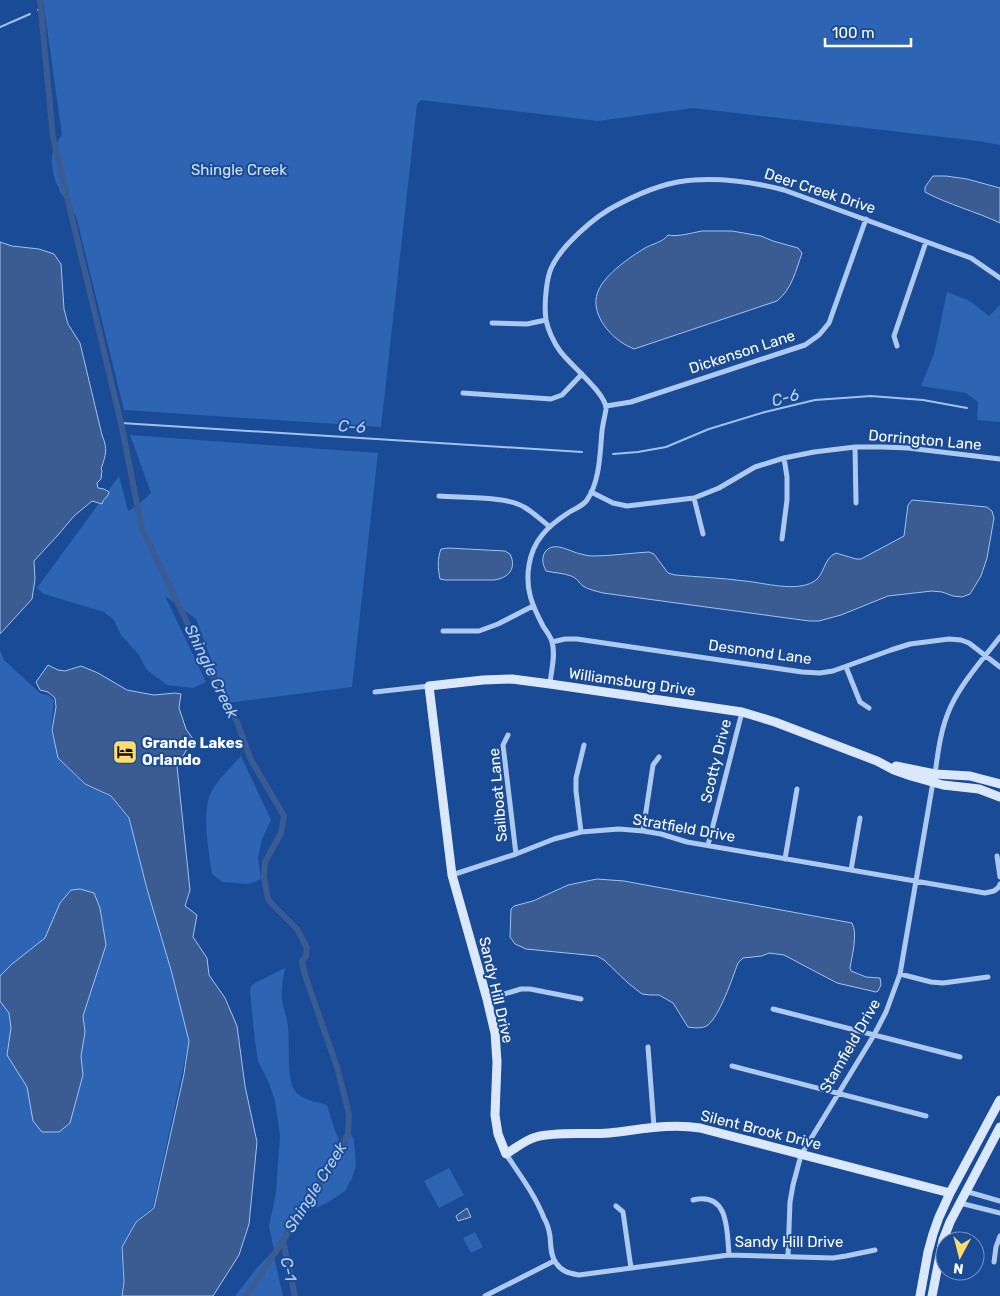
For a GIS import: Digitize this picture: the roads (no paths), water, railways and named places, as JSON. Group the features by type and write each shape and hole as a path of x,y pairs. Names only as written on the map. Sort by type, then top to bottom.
{"street":[{"name":"Deer Creek Drive","path":"606,406 600,394 559,350 551,333 546,320 546,292 550,270 560,253 573,238 618,204 669,184 693,180 725,179 756,182 784,190 971,258 1000,278"},
{"name":"Dickenson Lane","path":"606,406 631,402 805,345 819,335 829,323 866,219"},
{"path":"897,346 894,336 926,242"},
{"path":"492,323 519,324 546,320"},
{"path":"463,393 551,399 562,395 582,374"},
{"path":"550,684 553,656 552,642 533,606 528,585 529,565 534,546 549,526 586,502 591,492 597,475 606,406"},
{"path":"855,447 856,503"},
{"name":"Dorrington Lane","path":"591,492 612,503 627,506 694,498 719,488 755,467 784,458 855,447 908,448 1000,459"},
{"path":"782,539 787,500 787,477 784,458"},
{"path":"439,496 514,502 524,507 549,526"},
{"path":"694,498 703,534"},
{"path":"443,631 479,631 498,624 533,606"},
{"path":"934,778 938,746 950,706 962,686 1000,637"},
{"name":"Desmond Lane","path":"552,642 577,639 802,672 820,673 910,644 949,639 969,643 1000,667"},
{"path":"846,666 860,702 869,708"},
{"name":"Williamsburg Drive","path":"374,692 483,680 512,679 742,712 775,722 876,761 934,778"},
{"name":"Sandy Hill Drive","path":"429,686 452,875 488,999 495,1033 495,1114 498,1134 506,1154 534,1197 545,1219 550,1235 554,1261 561,1270 579,1275 729,1255 833,1258 876,1250"},
{"name":"Scotty Drive","path":"708,845 742,712"},
{"name":"Sailboat Lane","path":"508,736 503,746 516,854"},
{"path":"581,832 576,778 584,746"},
{"path":"643,831 653,766 659,757"},
{"path":"934,778 970,776 1000,784"},
{"path":"934,778 943,785 979,789 1000,797"},
{"name":"Stamfield Drive","path":"788,1256 790,1202 801,1154 874,1035 886,1012 900,974 934,778"},
{"path":"785,859 797,789"},
{"path":"851,870 860,818"},
{"name":"Stratfield Drive","path":"452,875 554,839 581,832 619,829 661,834 687,842 985,893 994,891 1000,884"},
{"path":"997,856 1000,877"},
{"path":"900,974 943,983 988,977"},
{"path":"488,999 530,989 581,999"},
{"path":"773,1009 960,1057"},
{"path":"648,1047 654,1127"},
{"path":"732,1066 926,1116"},
{"path":"920,1296 938,1217 1000,1100"},
{"name":"Silent Brook Drive","path":"506,1154 536,1137 685,1126 700,1128 950,1194"},
{"path":"932,1296 944,1240 950,1222 1000,1127"},
{"path":"965,1191 1000,1201"},
{"path":"693,1200 701,1198 710,1199 722,1210 726,1221 729,1255"},
{"path":"959,1203 1000,1213"},
{"path":"616,1206 623,1212 631,1268"},
{"path":"994,1262 1000,1236"},
{"path":"485,1296 554,1261"}],"waterway":[{"name":"Shingle Creek","path":"40,0 53,138 121,423 142,529 237,722 251,760 284,816 281,833 265,862 264,878 268,899 297,929 307,948 306,956 302,961 305,975 337,1067 349,1114 348,1134 283,1241 246,1296"},
{"path":"0,27 30,14"},
{"name":"C-6","path":"613,454 666,447 709,429 765,412 815,400 871,396 923,400 967,408"},
{"name":"C-6","path":"121,423 582,452"},
{"name":"C-1","path":"283,1241 295,1296"}],"place":[{"name":"Grande Lakes Orlando","path":"125,752"}]}
